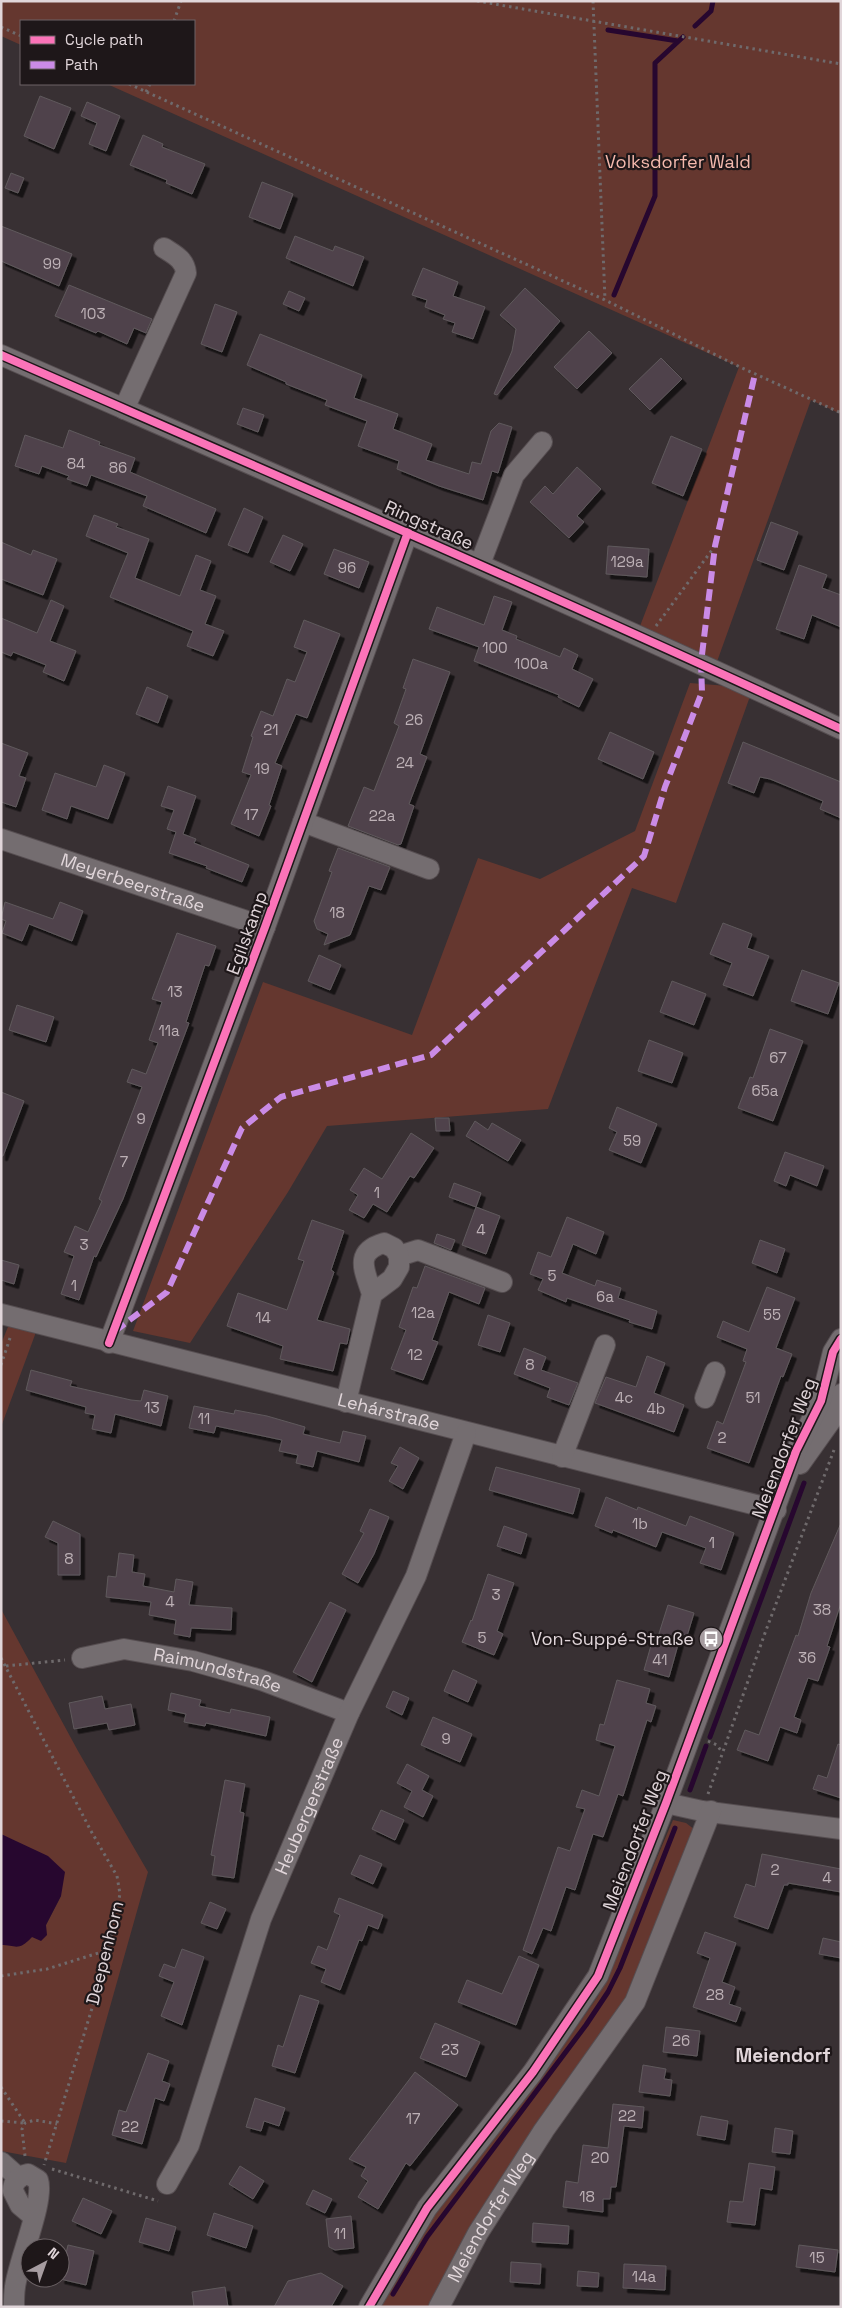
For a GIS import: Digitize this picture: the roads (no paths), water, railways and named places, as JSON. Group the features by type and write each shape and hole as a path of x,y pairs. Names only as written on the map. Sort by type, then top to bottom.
{"street":[{"path":"124,409 186,273 185,266 181,260 164,248"},
{"name":"Ringstraße","path":"1,355 480,564 841,729"},
{"name":"Ringstraße","path":"480,564 514,475 542,442"},
{"name":"Egilskamp","path":"109,1342 265,927 408,532"},
{"path":"303,822 429,869"},
{"name":"Meyerbeerstraße","path":"1,839 265,927"},
{"path":"346,1402 372,1294 363,1260 366,1252 372,1246 384,1243 394,1248 399,1256 399,1267 392,1279 372,1294"},
{"path":"399,1256 418,1250 502,1282"},
{"name":"Lehárstraße","path":"9,1316 776,1510"},
{"name":"Meiendorfer Weg","path":"369,2307 426,2208 533,2072 598,1976 666,1803 776,1510 796,1451 821,1401 833,1352 841,1339"},
{"path":"562,1457 605,1345"},
{"path":"705,1398 715,1372"},
{"name":"Meiendorfer Weg","path":"786,1481 826,1428 838,1406 841,1394"},
{"name":"Heubergerstraße","path":"167,2184 189,2145 261,1919 349,1714 416,1576 466,1433"},
{"name":"Raimundstraße","path":"82,1658 124,1649 193,1661 261,1680 349,1714"},
{"path":"666,1803 707,1811 841,1829"},
{"name":"Meiendorfer Weg","path":"439,2307 478,2233 544,2130 635,2002 707,1811"},
{"path":"1,2162 32,2174 40,2192 15,2287 14,2307"}],"waterway":[{"path":"695,26 711,11 713,1"},
{"path":"608,30 678,41"},
{"path":"614,295 655,196 655,63 683,37"},
{"path":"710,1737 804,1483"},
{"path":"690,1790 706,1746"},
{"path":"393,2294 427,2237 586,2025 608,1992 620,1968 675,1828"}],"place":[{"name":"Von-Suppé-Straße","path":"711,1639"}],"district":[{"name":"Meiendorf","path":"783,2055"}],"park label":[{"name":"Volksdorfer Wald","path":"678,162"}]}
